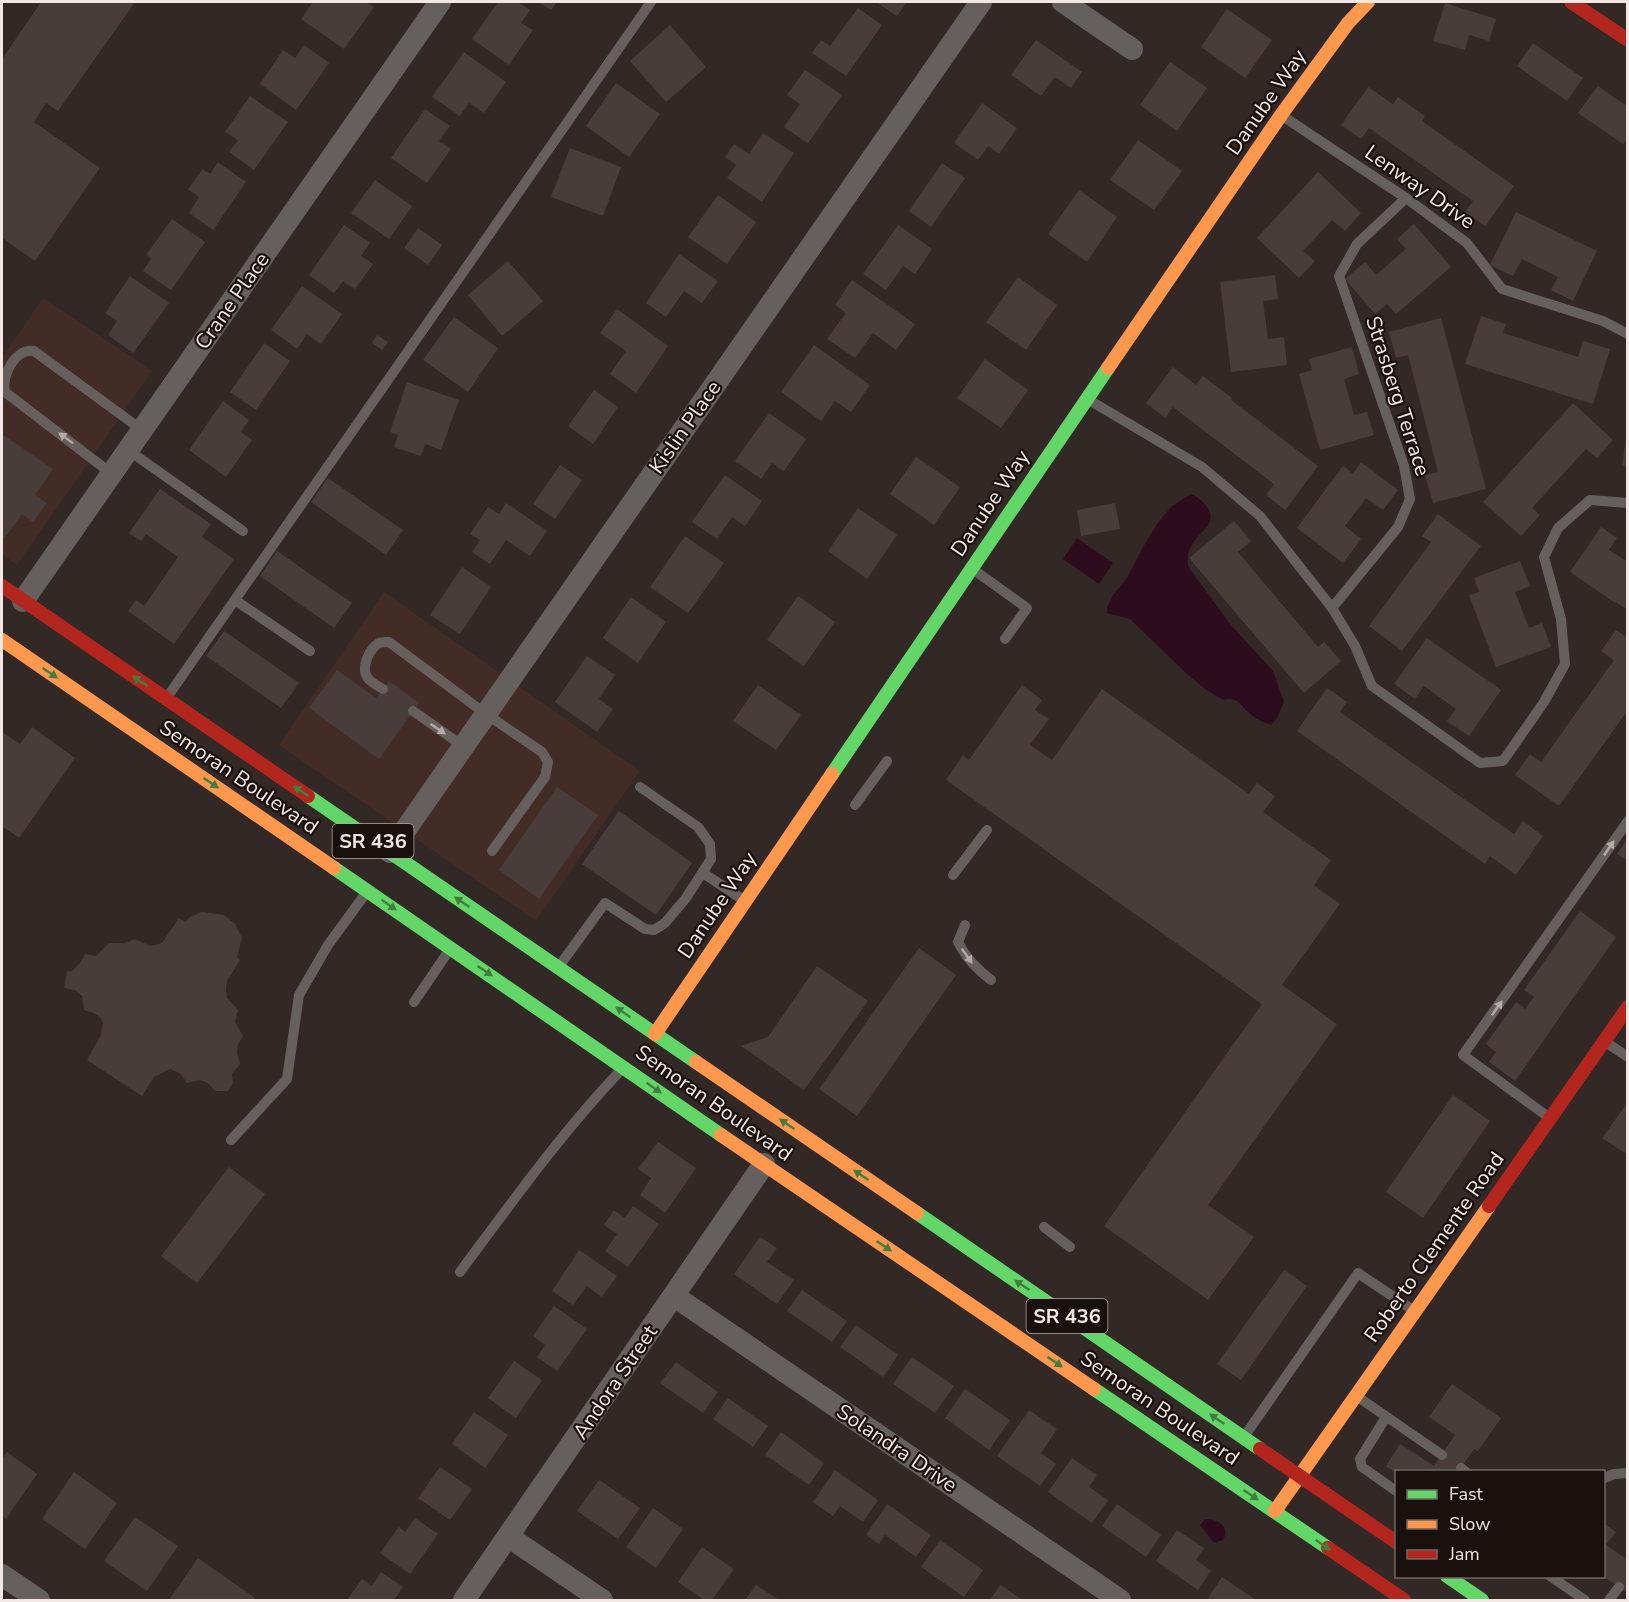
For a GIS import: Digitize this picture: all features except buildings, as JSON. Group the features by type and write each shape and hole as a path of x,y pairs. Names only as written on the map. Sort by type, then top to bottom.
{"main road":[{"name":"Danube Way","path":"655,1034 1281,115 1348,23 1368,2"},
{"path":"1571,2 1628,40"},
{"name":"Semoran Boulevard","path":"2,586 1395,1541"},
{"name":"Semoran Boulevard","path":"2,640 572,1030 630,1064 764,1164 1404,1600"},
{"name":"Roberto Clemente Road","path":"1275,1511 1628,1007"},
{"path":"572,1030 606,1041"},
{"path":"636,1040 655,1034"},
{"path":"666,1055 706,1069"},
{"path":"1450,1578 1482,1600"}],"street":[{"name":"Crane Place","path":"23,601 440,2"},
{"name":"Kislin Place","path":"390,852 981,2"},
{"path":"1063,2 1132,49"},
{"name":"Andora Street","path":"464,1600 764,1164"},
{"name":"Solandra Drive","path":"674,1296 1120,1600"},
{"path":"509,1537 602,1600"},
{"path":"2,1575 39,1600"}],"lane":[{"path":"166,699 651,2"},
{"name":"Lenway Drive","path":"1281,115 1406,198 1467,243 1502,289 1603,321 1628,334"},
{"name":"Strasberg Terrace","path":"1332,608 1398,527 1410,499 1404,466 1339,276 1357,243 1406,198"},
{"path":"112,474 5,392 3,385 10,364 29,350 34,351 142,430"},
{"path":"1087,398 1202,467 1260,516 1332,608 1354,646 1372,686 1480,763 1503,761 1544,702 1565,664 1561,619 1544,557 1558,528 1590,500 1628,503"},
{"path":"129,450 243,531"},
{"path":"971,568 1027,608 1005,639"},
{"path":"235,600 310,651"},
{"path":"383,689 368,679 365,671 366,661 380,642 389,642 486,714 542,752 548,762 545,777 492,851"},
{"path":"413,711 464,746"},
{"path":"855,805 887,761"},
{"path":"558,968 605,903 645,929 654,930 665,923 686,898 711,859 710,844 698,827 640,787"},
{"path":"1550,1118 1463,1055 1628,821"},
{"path":"953,875 987,830"},
{"path":"703,873 746,902"},
{"path":"231,1140 287,1079 299,995 328,945 368,891"},
{"path":"965,925 958,942 977,969 991,980"},
{"path":"414,1002 451,948"},
{"path":"1604,1041 1628,1057"},
{"path":"460,1272 532,1174 597,1096 630,1064"},
{"path":"1044,1227 1070,1247"},
{"path":"1244,1437 1358,1273 1415,1312"},
{"path":"1356,1396 1442,1455"},
{"path":"1386,1417 1360,1459 1362,1467 1395,1490"},
{"path":"1605,1478 1628,1473"},
{"path":"1553,1578 1585,1600"},
{"path":"1609,1600 1619,1587"}],"shaded area":[{"path":"43,298 152,371 17,565 2,554 2,358"},
{"path":"1191,494 1206,506 1210,519 1190,548 1189,568 1231,625 1273,671 1284,702 1271,725 1253,717 1235,700 1223,700 1205,689 1130,619 1107,613 1107,607 1113,595 1127,578 1157,524 1172,506"},
{"path":"1077,538 1113,563 1099,584 1063,559"},
{"path":"384,592 640,771 536,921 279,745"},
{"path":"1205,1519 1222,1524 1225,1531 1223,1540 1214,1543 1200,1525"}],"traffic: fast":[{"path":"832,774 1108,368"},
{"path":"308,796 696,1062"},
{"path":"334,868 721,1135"},
{"path":"917,1213 1260,1449"},
{"path":"1094,1389 1328,1548"},
{"path":"1450,1578 1482,1600"}],"traffic: slow":[{"path":"1108,368 1281,115 1348,23 1368,2"},
{"path":"2,640 334,868"},
{"path":"655,1034 832,774"},
{"path":"696,1062 917,1213"},
{"path":"721,1135 1094,1389"},
{"path":"1275,1511 1489,1206"}],"traffic: jam":[{"path":"1571,2 1628,40"},
{"path":"2,586 308,796"},
{"path":"1489,1206 1628,1007"},
{"path":"1260,1449 1395,1541"},
{"path":"1328,1548 1404,1600"}]}
